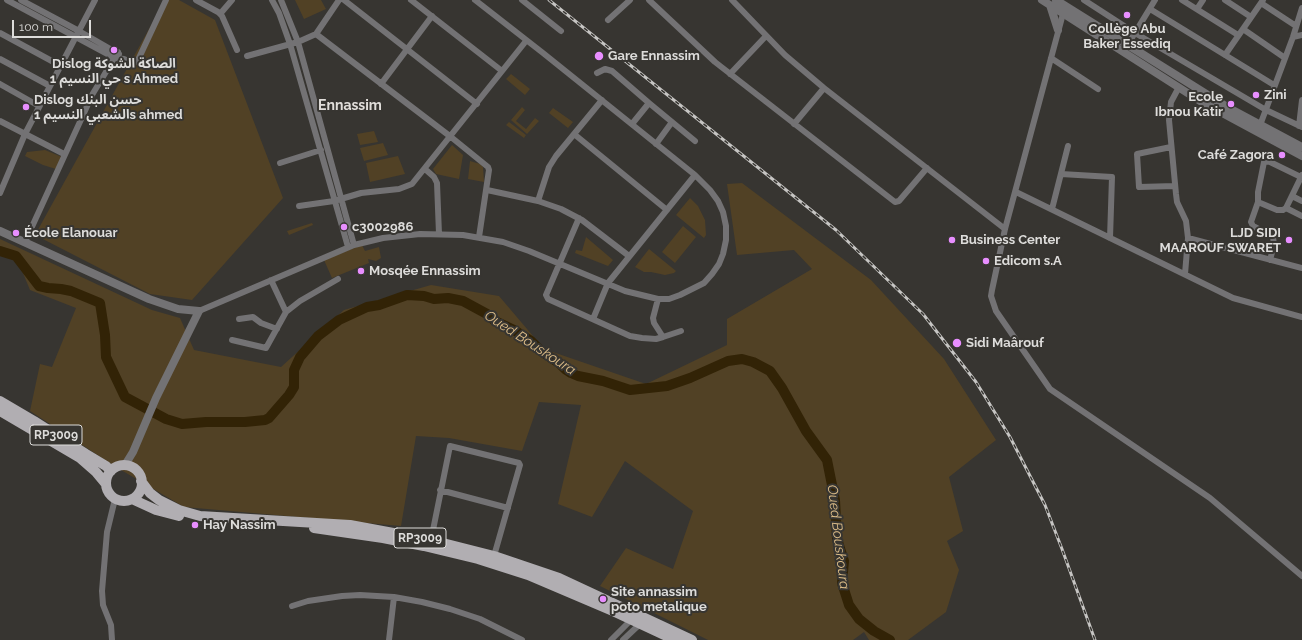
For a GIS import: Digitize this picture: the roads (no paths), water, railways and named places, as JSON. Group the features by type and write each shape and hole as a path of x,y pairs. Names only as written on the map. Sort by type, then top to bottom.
{"main road":[{"name":"RP3009","path":"0,401 34,420 106,466 111,471"},
{"name":"RP3009","path":"0,411 28,426 80,458 96,472 106,484 110,494 115,499 124,501 132,499 156,510 204,522 291,526 330,530 424,546 478,559 528,576 692,640"},
{"name":"RP3009","path":"129,463 138,473 141,481 150,493 159,500 180,510 200,516 344,524 431,540 494,556 559,578 638,618 675,640"},
{"path":"106,484 107,477 111,471 116,467 129,463"},
{"path":"132,499 139,492 141,481"}],"street":[{"path":"7,0 78,33"},
{"path":"21,0 116,55 134,63 138,60 166,0"},
{"path":"0,192 25,134 95,0"},
{"path":"196,0 220,14 224,18 237,50"},
{"path":"220,14 232,0"},
{"path":"272,0 290,44 321,150 334,201 351,246"},
{"path":"281,0 298,42 342,198 351,246"},
{"path":"247,56 298,42 316,34 339,0"},
{"path":"344,0 477,104"},
{"path":"412,0 502,71"},
{"path":"0,231 149,300 178,309 199,311 351,246 383,238 403,235 440,234 479,238 517,247 636,294 658,299 680,296 704,282 719,264 726,240 724,212 710,190 695,175 632,124 475,0"},
{"path":"522,0 561,31"},
{"path":"608,20 630,0"},
{"path":"649,0 700,49 730,74 895,202 899,201 927,168"},
{"path":"732,0 785,55 824,88 1006,228"},
{"path":"1084,0 1135,33 1266,110 1300,126 1302,100"},
{"path":"1127,46 1155,0"},
{"path":"1182,0 1238,36"},
{"path":"1197,9 1203,0"},
{"path":"1225,0 1251,17"},
{"path":"1225,55 1262,1 1296,26"},
{"path":"1049,2 1127,46 1227,107 1302,156"},
{"path":"1049,2 1058,30"},
{"path":"1150,8 1274,85"},
{"path":"1259,128 1293,37 1302,8"},
{"path":"1064,10 1006,228 992,290 993,304 1001,320 1045,383 1057,394 1210,498 1302,576"},
{"path":"1064,10 1178,88 1213,108 1302,147"},
{"path":"381,84 432,16"},
{"path":"1243,29 1285,58"},
{"path":"0,33 61,66"},
{"path":"316,34 488,167 490,174 479,238"},
{"path":"730,74 766,36"},
{"path":"1293,37 1302,36"},
{"path":"299,206 334,201 361,193 406,187 412,184 425,170 526,41"},
{"path":"25,242 92,95 116,55"},
{"path":"1051,58 1098,89"},
{"path":"0,59 50,86"},
{"path":"597,73 605,69 612,72 695,141"},
{"path":"0,84 39,106"},
{"path":"794,124 824,88"},
{"path":"1178,88 1171,102 1169,120 1177,202 1186,221 1188,238 1185,274"},
{"path":"538,201 549,167 556,156 602,100"},
{"path":"632,124 649,103"},
{"path":"0,121 64,154"},
{"path":"656,144 672,122"},
{"path":"574,134 667,210"},
{"path":"1052,209 1068,146"},
{"path":"1171,147 1137,154 1139,187 1175,186"},
{"path":"280,163 321,150"},
{"path":"1258,202 1277,210 1283,210 1286,208 1302,176 1265,161 1258,192 1258,202 1251,222 1253,226 1273,237 1274,245 1270,260"},
{"path":"425,170 434,177 437,183 440,234"},
{"path":"0,174 7,177"},
{"path":"1061,174 1112,177 1110,238"},
{"path":"593,319 608,283 695,175"},
{"path":"487,190 538,201 561,208 579,218 629,256"},
{"path":"1016,192 1233,298 1302,317"},
{"path":"1292,196 1302,201"},
{"path":"1286,208 1302,216"},
{"path":"579,218 546,295 547,298 630,336 656,339 681,331"},
{"path":"1188,238 1302,268"},
{"path":"232,340 266,348 286,312 300,301 338,279"},
{"path":"271,280 286,312"},
{"path":"658,299 653,318 654,323 663,337"},
{"path":"129,463 156,398 199,311"},
{"path":"239,319 253,317 261,323 277,328"},
{"path":"431,540 450,446 519,463 520,465 494,556"},
{"path":"440,490 508,508"},
{"path":"112,640 111,625 103,605 102,591 106,538 115,499"},
{"path":"292,606 308,601 348,596 379,595 394,597 450,609 480,619 522,640"},
{"path":"389,640 394,597"},
{"path":"611,640 638,618"},
{"path":"624,640 638,618"}],"waterway":[{"name":"Oued Bouskoura","path":"0,251 16,256 39,286 71,291 100,303 105,335 106,357 125,397 166,419 182,424 206,422 245,422 265,420 269,418 294,387 294,370 300,357 318,336 339,320 367,307 379,305 407,295 424,296 434,299 448,298 463,301 531,341 541,351 571,373 630,390 667,386 690,378 728,361 742,359 753,362 770,371 782,388 806,431 827,460 835,500 837,539 844,561 842,583 849,605 859,619 874,631 890,640"}],"railway":[{"path":"549,0 836,230 923,314 976,382 1010,437 1045,505 1095,640"}],"place":[{"name":"Collège Abu Baker Essediq","path":"1127,15"},
{"name":"Dislog الصاكة الشوكة حي النسيم 1 s Ahmed","path":"114,50"},
{"name":"Gare Ennassim","path":"599,56"},
{"name":"Zini","path":"1256,95"},
{"name":"Ecole Ibnou Katir","path":"1231,104"},
{"name":"Dislog حسن البنك الشعبي النسيم 1s ahmed","path":"26,107"},
{"name":"Café Zagora","path":"1282,155"},
{"name":"c3002986","path":"344,227"},
{"name":"École Elanouar","path":"16,233"},
{"name":"Business Center","path":"952,240"},
{"name":"LJD SIDI MAAROUF SWARET","path":"1289,240"},
{"name":"Edicom s.A","path":"986,261"},
{"name":"Mosqée Ennassim","path":"361,271"},
{"name":"Sidi Maârouf","path":"957,343"},
{"name":"Hay Nassim","path":"195,525"},
{"name":"Site annassim poto metalique","path":"603,599"}],"district":[{"name":"Ennassim","path":"350,106"}]}
